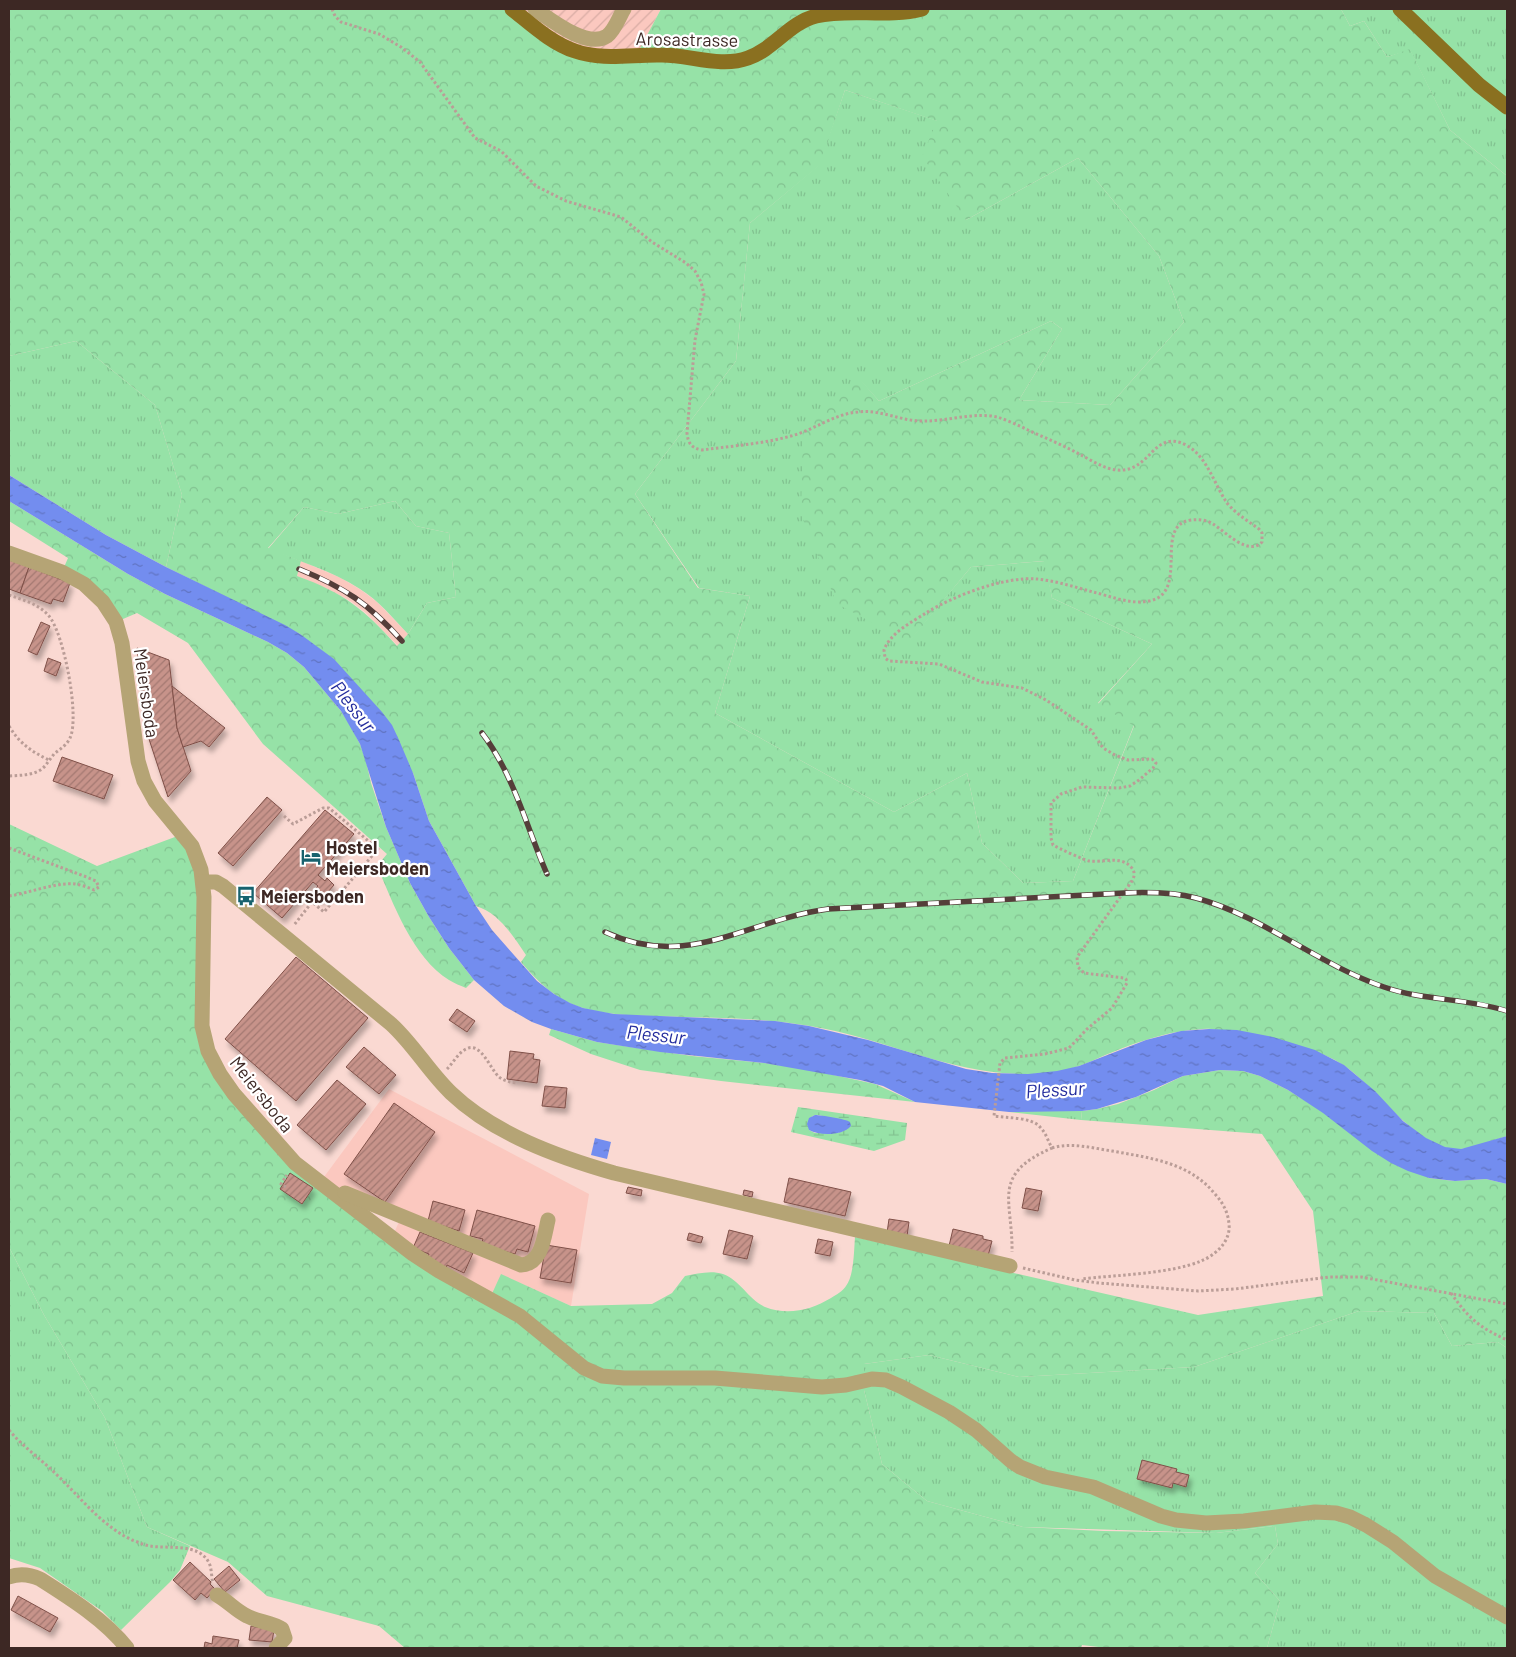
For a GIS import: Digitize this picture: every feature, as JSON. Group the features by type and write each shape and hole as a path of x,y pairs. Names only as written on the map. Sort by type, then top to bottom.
{"main road":[{"name":"Arosastrasse","path":"512,9 555,42 582,54 618,57 675,56 729,62 747,59 764,50 792,28 813,17 828,14 902,12 922,9"},
{"path":"1400,9 1479,85 1507,107"}],"street":[{"path":"535,9 570,32 592,39 601,38 608,34 624,9"},
{"name":"Meiersboda","path":"9,553 46,566 77,580 98,596 112,615 122,643 140,771 148,791 192,846 199,862 203,882 202,1026 208,1051 230,1089 281,1149 295,1163 317,1179"},
{"path":"203,882 216,882 223,886 392,1024 450,1092 484,1119 528,1142 574,1161 614,1173 1010,1266"},
{"path":"317,1179 364,1202 521,1266 530,1264 537,1257 548,1220"},
{"path":"317,1179 412,1254 520,1316 574,1361 592,1372 613,1378 715,1378 822,1387 846,1385 872,1379 886,1380 949,1412 976,1430 1010,1461 1020,1467 1045,1477 1093,1487 1161,1516 1182,1521 1206,1523 1244,1521 1315,1512 1336,1513 1350,1517 1393,1542 1435,1576 1507,1617"},
{"path":"9,1578 22,1574 40,1579 101,1622 127,1648"},
{"path":"217,1595 230,1603 235,1610 253,1619 278,1626 282,1629 285,1638 276,1648"}],"path":[{"path":"332,9 335,16 341,22 379,34 420,62 475,138 501,152 536,186 566,201 620,217 652,242 686,263 695,271 702,282 704,294 694,340 687,433 689,442 694,448 702,450 774,440 810,430 850,413 868,411 918,421 977,416 997,417 1106,467 1117,470 1139,465 1160,445 1174,441 1185,444 1196,452 1203,460 1222,495 1231,507 1262,533 1262,542 1249,546 1242,544 1209,522 1196,519 1185,521 1177,526 1173,534 1171,572 1166,587 1158,598 1141,602 1131,601 1046,580 1020,579 969,593 945,603 889,640 884,650 885,658 889,661 939,664 982,682 1022,688 1046,700 1091,730 1100,745 1115,755 1128,760 1152,759 1156,762 1154,768 1130,786 1119,788 1089,786 1078,788 1057,796 1052,800 1050,807 1051,840 1053,845 1086,860 1121,861 1129,865 1134,875 1132,882 1115,907 1080,951 1077,960 1078,967 1084,972 1126,979 1127,983 1112,1008 1087,1029 1069,1048 1046,1054 1005,1058 1001,1061 999,1067 994,1116 1028,1120 1038,1124 1044,1131 1052,1148"},
{"path":"9,595 35,606 48,615 55,628 66,660 71,688 72,734 67,743 42,769 32,773 9,776"},
{"path":"9,726 26,747 49,760"},
{"path":"284,816 293,824 323,808 329,808 378,849 324,912 312,902 284,937"},
{"path":"9,848 96,881 99,886 94,890 77,884 62,884 9,896"},
{"path":"439,1079 461,1053 471,1047 482,1053 491,1068 500,1077 517,1083"},
{"path":"1075,1280 1161,1270 1201,1261 1215,1253 1225,1242 1228,1235 1229,1220 1224,1206 1211,1189 1196,1176 1174,1164 1153,1158 1081,1146 1064,1146 1052,1148 1024,1164 1010,1181 1008,1203 1012,1244 1010,1266 1075,1280 1198,1291 1235,1289 1314,1278 1376,1279 1507,1304"},
{"path":"286,1187 281,1184 289,1172"},
{"path":"1451,1293 1471,1319 1507,1340"},
{"path":"9,1430 113,1529 130,1539 144,1544 192,1550 203,1555 210,1563 217,1595"}],"shaded area":[{"path":"512,9 661,9 636,56 593,56"},
{"path":"301,561 341,578 361,590 377,602 408,634 398,646 366,613 352,602 297,576"},
{"path":"389,1089 589,1194 571,1306 502,1275 490,1298 392,1238 401,1217 321,1181"}],"green space":[{"path":"9,9 512,9 555,42 636,56 661,9 1341,9 1350,26 1364,21 1387,57 1410,49 1450,130 1507,176 1507,1136 1467,1148 1445,1147 1429,1141 1414,1130 1356,1075 1333,1059 1302,1048 1211,1029 1180,1031 1161,1036 1073,1068 1040,1074 999,1073 972,1069 865,1039 810,1026 751,1019 618,1014 600,1012 565,1001 556,996 534,977 521,962 526,955 505,926 492,914 476,906 429,821 413,773 300,634 166,567 182,495 155,405 76,341 9,356","holes":["845,90 937,121 922,156 966,220 1078,158 1159,256 1184,322 1110,405 1019,400 1062,329 1051,321 879,401 860,379 803,427 801,514 837,604 909,642 971,567 1044,561 1052,598 1152,644 1098,704 1134,726 1073,881 1023,883 982,843 967,773 894,812 715,713 750,596 698,588 635,494 736,361 750,223 820,165","395,501 416,526 449,533 456,597 427,603 408,634 397,646 363,612 341,596 297,576 301,561 268,548 304,507 338,514"]},
{"path":"1341,9 1507,9 1507,176 1450,130 1410,50 1387,57 1364,21 1350,26"},
{"path":"845,90 938,121 966,220 1078,158 1159,256 1184,322 1110,405 1019,400 1062,329 1051,321 879,401 860,380 909,641 971,567 1045,561 1052,598 1152,644 1098,703 1134,725 1073,881 1023,883 982,843 967,773 894,812 715,713 750,596 699,588 635,494 736,361 750,223 819,165"},
{"path":"76,341 155,405 182,495 166,567 106,535 9,475 9,356"},
{"path":"9,501 128,574 165,594 268,642 287,653 304,667 341,711 360,744 386,827 410,883 449,948 474,980 466,988 449,980 436,970 425,958 406,929 377,866 387,854 263,744 188,643 137,613 116,622 62,572 68,558 9,521"},
{"path":"395,501 416,526 449,533 456,597 427,603 408,634 380,604 360,589 327,572 268,549 304,507 338,514"},
{"path":"9,824 97,866 183,834 197,854 208,1051 304,1170 490,1298 501,1274 571,1306 652,1304 672,1293 685,1276 713,1272 729,1277 759,1304 765,1307 782,1311 799,1310 815,1306 845,1288 849,1282 852,1270 855,1237 1198,1315 1323,1296 1313,1211 1262,1134 1081,1120 1082,1111 1118,1104 1183,1076 1220,1070 1243,1071 1260,1076 1288,1090 1429,1178 1454,1181 1486,1179 1507,1184 1507,1348 1498,1342 1452,1346 1434,1313 1359,1311 1194,1367 1019,1377 929,1355 864,1364 864,1390 882,1464 927,1501 1023,1527 1216,1533 1275,1526 1278,1544 1255,1573 1280,1601 1267,1648 1107,1648 1082,1645 1081,1648 405,1648 379,1626 267,1596 228,1562 147,1527 105,1418 44,1315 9,1247"},
{"path":"551,1029 597,1042 692,1056 806,1069 875,1084 915,1102 721,1081 640,1070 591,1054 549,1035"},
{"path":"798,1107 907,1123 905,1140 874,1151 791,1132","holes":["818,1115 835,1119 839,1133 815,1133 809,1130 812,1116"]},
{"path":"1027,1110 1082,1111 1081,1120 1009,1112"},
{"path":"9,1247 44,1315 105,1418 147,1527 190,1546 180,1570 121,1630 102,1611 40,1568 9,1558"},
{"path":"1359,1311 1434,1313 1452,1346 1498,1342 1507,1348 1507,1648 1267,1648 1280,1601 1255,1573 1278,1544 1275,1526 1216,1533 1023,1527 927,1501 882,1464 864,1390 864,1364 929,1355 1019,1377 1194,1367"}],"water":[{"name":"Plessur","path":"9,475 106,535 166,567 285,625 334,659 392,725 413,773 429,821 476,906 492,930 537,981 570,1003 583,1008 614,1014 775,1021 809,1026 868,1040 966,1069 992,1073 1028,1074 1057,1071 1079,1066 1146,1040 1181,1031 1237,1030 1273,1037 1315,1050 1344,1065 1375,1091 1403,1121 1426,1138 1445,1147 1461,1149 1507,1136 1507,1184 1486,1179 1455,1181 1429,1178 1408,1171 1372,1151 1323,1113 1288,1090 1260,1076 1243,1071 1220,1070 1183,1076 1136,1097 1097,1109 1009,1112 915,1102 883,1086 860,1080 764,1063 660,1052 597,1042 532,1022 504,1006 474,980 449,948 429,917 410,883 386,827 360,744 341,711 304,667 287,653 268,642 165,594 128,574 9,501"},
{"path":"815,1115 844,1120 850,1122 851,1126 842,1132 831,1134 814,1132 809,1130 807,1124 809,1118"},
{"path":"595,1138 611,1142 607,1159 591,1155"}],"building":[{"path":"9,560 29,567 20,593 9,589"},
{"path":"29,567 70,583 63,602 53,599 51,604 20,593"},
{"path":"41,622 50,626 37,655 28,651"},
{"path":"137,648 169,660 177,728 191,771 168,797 147,733"},
{"path":"48,658 61,663 56,676 44,671"},
{"path":"172,686 225,728 209,747 201,741 183,747 177,728"},
{"path":"62,757 113,775 104,799 53,781"},
{"path":"267,797 282,810 233,866 218,853"},
{"path":"325,810 354,834 318,875 325,881 327,878 334,885 321,900 313,892 318,886 313,882 282,918 253,893"},
{"path":"296,957 368,1018 296,1101 225,1039"},
{"path":"457,1009 475,1021 467,1032 449,1020"},
{"path":"364,1047 396,1075 379,1094 346,1067"},
{"path":"510,1051 534,1054 533,1059 540,1060 537,1083 507,1079"},
{"path":"337,1080 366,1104 326,1150 297,1125"},
{"path":"545,1086 567,1088 565,1108 542,1106"},
{"path":"394,1103 435,1132 385,1202 344,1174"},
{"path":"290,1173 313,1188 302,1204 280,1189"},
{"path":"789,1178 851,1192 845,1216 784,1202"},
{"path":"628,1187 642,1190 641,1196 626,1193"},
{"path":"1026,1188 1042,1191 1038,1211 1022,1208"},
{"path":"744,1190 753,1192 752,1197 743,1195"},
{"path":"433,1201 465,1210 459,1231 428,1221"},
{"path":"477,1210 535,1226 528,1252 517,1249 515,1254 481,1245 483,1239 470,1236"},
{"path":"889,1219 909,1222 907,1236 887,1233"},
{"path":"953,1229 983,1236 983,1239 992,1241 988,1256 949,1246"},
{"path":"729,1230 753,1236 747,1259 723,1254"},
{"path":"420,1232 473,1253 464,1273 447,1265 446,1268 427,1260 429,1254 413,1248"},
{"path":"689,1233 703,1237 701,1243 687,1240"},
{"path":"818,1239 833,1242 830,1256 815,1253"},
{"path":"546,1245 577,1250 571,1283 540,1278"},
{"path":"1142,1460 1177,1469 1176,1472 1189,1475 1186,1487 1173,1483 1172,1488 1137,1479"},
{"path":"190,1562 211,1582 210,1584 215,1589 207,1598 201,1593 195,1600 173,1580"},
{"path":"229,1566 240,1580 225,1592 214,1579"},
{"path":"18,1596 58,1618 50,1632 11,1610"},
{"path":"251,1626 274,1630 272,1642 249,1640"},
{"path":"213,1636 239,1640 237,1648 204,1648 205,1642 212,1644"}],"railway":[{"path":"299,569 330,583 355,598 378,616 402,641"},
{"path":"482,733 503,766 511,783 547,874"},
{"path":"605,932 635,943 664,946 691,945 798,915 828,909 1124,893 1169,894 1196,898 1221,906 1268,928 1360,978 1384,987 1414,995 1477,1004 1507,1011"}],"place":[{"name":"Hostel Meiersboden","path":"311,857"},
{"name":"Meiersboden","path":"246,896"}]}
